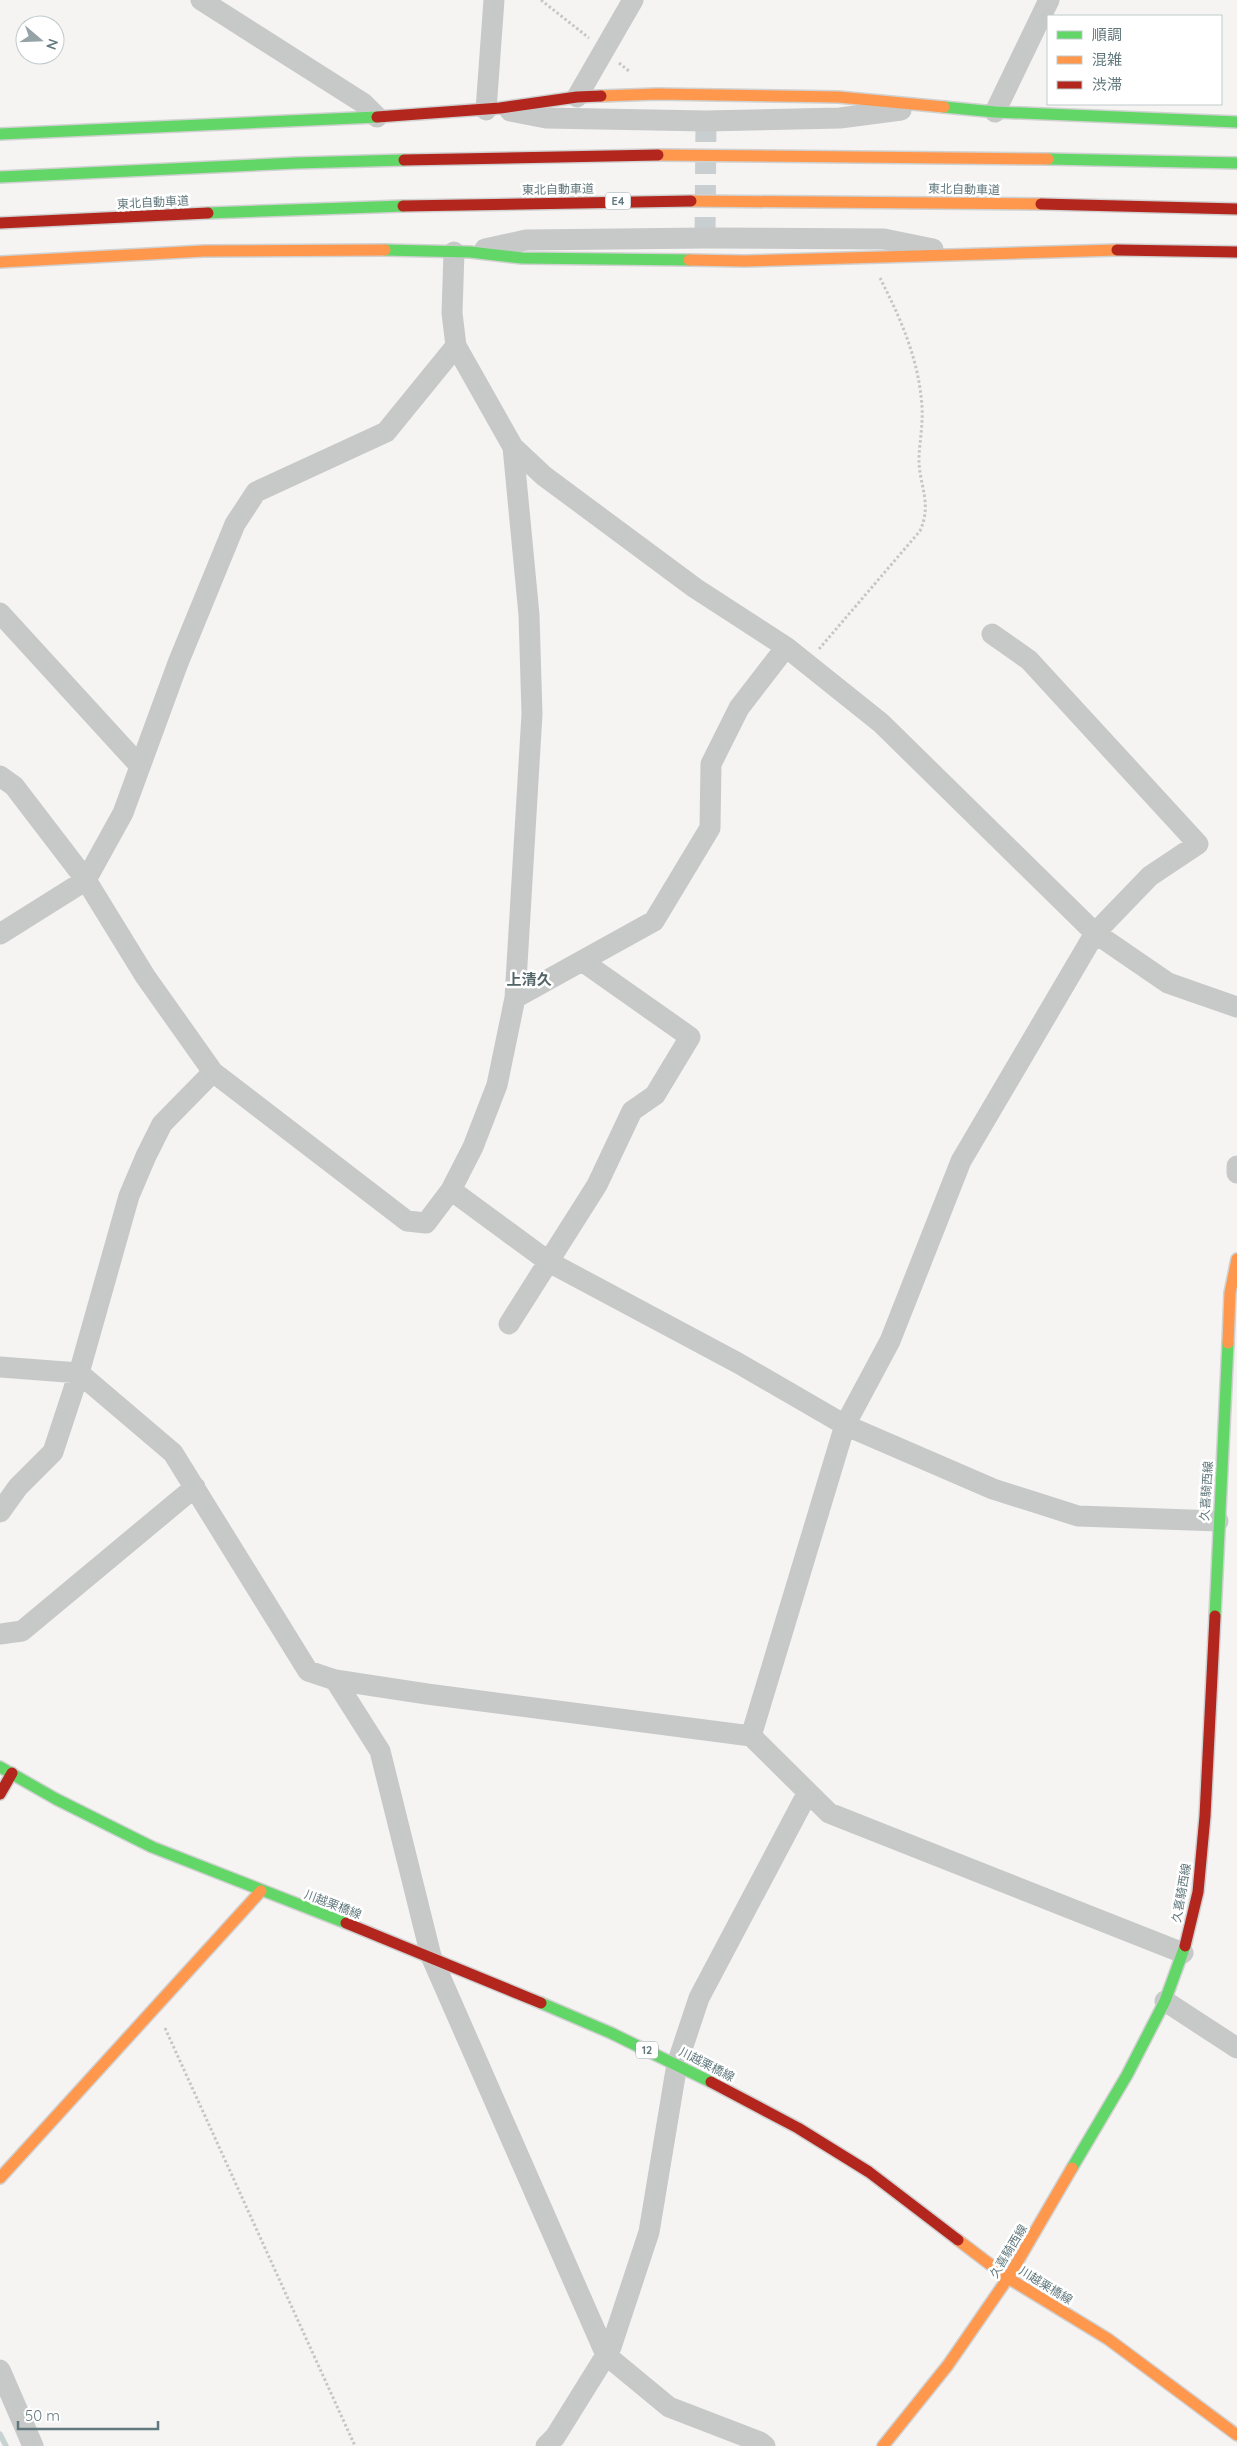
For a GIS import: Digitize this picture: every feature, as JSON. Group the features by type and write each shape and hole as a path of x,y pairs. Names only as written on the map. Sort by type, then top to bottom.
{"main road":[{"path":"0,134 274,120 377,117 493,109 577,97 657,94 838,97 995,112 1237,122"},
{"path":"0,177 296,163 642,155 926,156 1237,163"},
{"name":"東北自動車道","path":"0,223 280,209 641,201 948,202 1237,209"},
{"path":"0,262 214,251 328,249 462,252 522,258 744,261 874,258 947,253 1090,250 1237,252"},
{"name":"久喜騎西線","path":"883,2446 948,2365 1008,2278 1127,2075 1165,2001 1183,1953 1198,1892 1205,1816 1230,1293 1237,1260"},
{"name":"川越栗橋線","path":"0,1767 56,1799 152,1847 260,1891 431,1956 611,2033 678,2064 798,2128 869,2172 1008,2278 1108,2339 1237,2435"},
{"path":"0,1794 12,1774"},
{"path":"0,2178 260,1891"}],"street":[{"path":"201,0 363,103 377,117"},
{"path":"494,0 493,109 546,118 706,121 840,118 932,106"},
{"path":"577,97 633,0"},
{"path":"995,112 1049,0"},
{"path":"947,253 914,244 884,239 705,238 526,240 462,252 452,313 456,346 513,447 544,476 604,523 695,588 786,647 881,723 1095,933 1168,983 1237,1008"},
{"path":"0,934 86,880 123,813 178,663 235,524 256,492 386,432 456,346"},
{"path":"0,776 14,786 86,880 145,976 213,1072 407,1222 426,1223 451,1190 473,1147 497,1085 515,998 532,714 529,615 513,447"},
{"path":"0,613 140,766"},
{"path":"751,1736 845,1424 890,1341 961,1162 1095,933 1150,876 1198,844 1029,660 992,634"},
{"path":"515,998 654,920 710,828 711,764 739,708 786,647"},
{"path":"509,1324 597,1184 632,1111 655,1095 690,1037 582,961"},
{"path":"0,1512 18,1487 53,1452 79,1373 129,1196 146,1156 162,1124 213,1072"},
{"path":"1237,1166 1237,1173"},
{"path":"451,1190 549,1262 738,1363 845,1424 993,1489 1078,1516 1218,1520"},
{"path":"0,1367 79,1373 173,1453 308,1671 335,1680 751,1736 829,1813 1183,1953"},
{"path":"0,1634 22,1632 195,1487"},
{"path":"335,1680 380,1751 431,1956 606,2355 669,2407 760,2442 765,2446"},
{"path":"546,2446 555,2437 611,2347 649,2232 678,2064 699,1998 808,1792"},
{"path":"1165,2001 1237,2048"},
{"path":"0,2370 33,2446"}],"path":[{"path":"806,664 915,538 926,518 927,506 919,457 922,439 922,405 912,353 902,320 876,271 874,258"},
{"path":"156,2007 355,2446"}],"waterway":[{"path":"0,2434 6,2446"}],"tunnel":[{"path":"705,238 706,121"}],"traffic: fast":[{"path":"944,107 995,112 1237,122"},
{"path":"0,134 377,117"},
{"path":"1048,159 1237,163"},
{"path":"0,177 296,163 404,160"},
{"path":"208,213 403,206"},
{"path":"385,250 470,252 522,258 689,260"},
{"path":"1215,1616 1228,1343"},
{"path":"0,1767 56,1799 152,1847 346,1923"},
{"path":"1072,2168 1127,2075 1165,2001 1185,1946"},
{"path":"541,2003 611,2033 711,2082"}],"traffic: slow":[{"path":"601,96 657,94 838,97 944,107"},
{"path":"658,155 1048,159"},
{"path":"691,201 1041,204"},
{"path":"0,262 204,251 385,250"},
{"path":"689,260 744,261 1117,250"},
{"path":"1228,1343 1230,1293 1237,1259"},
{"path":"0,2178 261,1891"},
{"path":"883,2446 948,2365 1008,2278 1072,2168"},
{"path":"958,2240 1008,2278 1108,2339 1237,2435"}],"traffic: jam":[{"path":"377,117 500,108 577,97 601,96"},
{"path":"404,160 658,155"},
{"path":"403,206 691,201"},
{"path":"1041,204 1237,209"},
{"path":"0,223 208,213"},
{"path":"1117,250 1237,252"},
{"path":"1185,1946 1198,1892 1205,1816 1215,1616"},
{"path":"0,1794 12,1773"},
{"path":"346,1923 541,2003"},
{"path":"711,2082 798,2128 869,2172 958,2240"}],"district":[{"name":"上清久","path":"529,979"}]}
